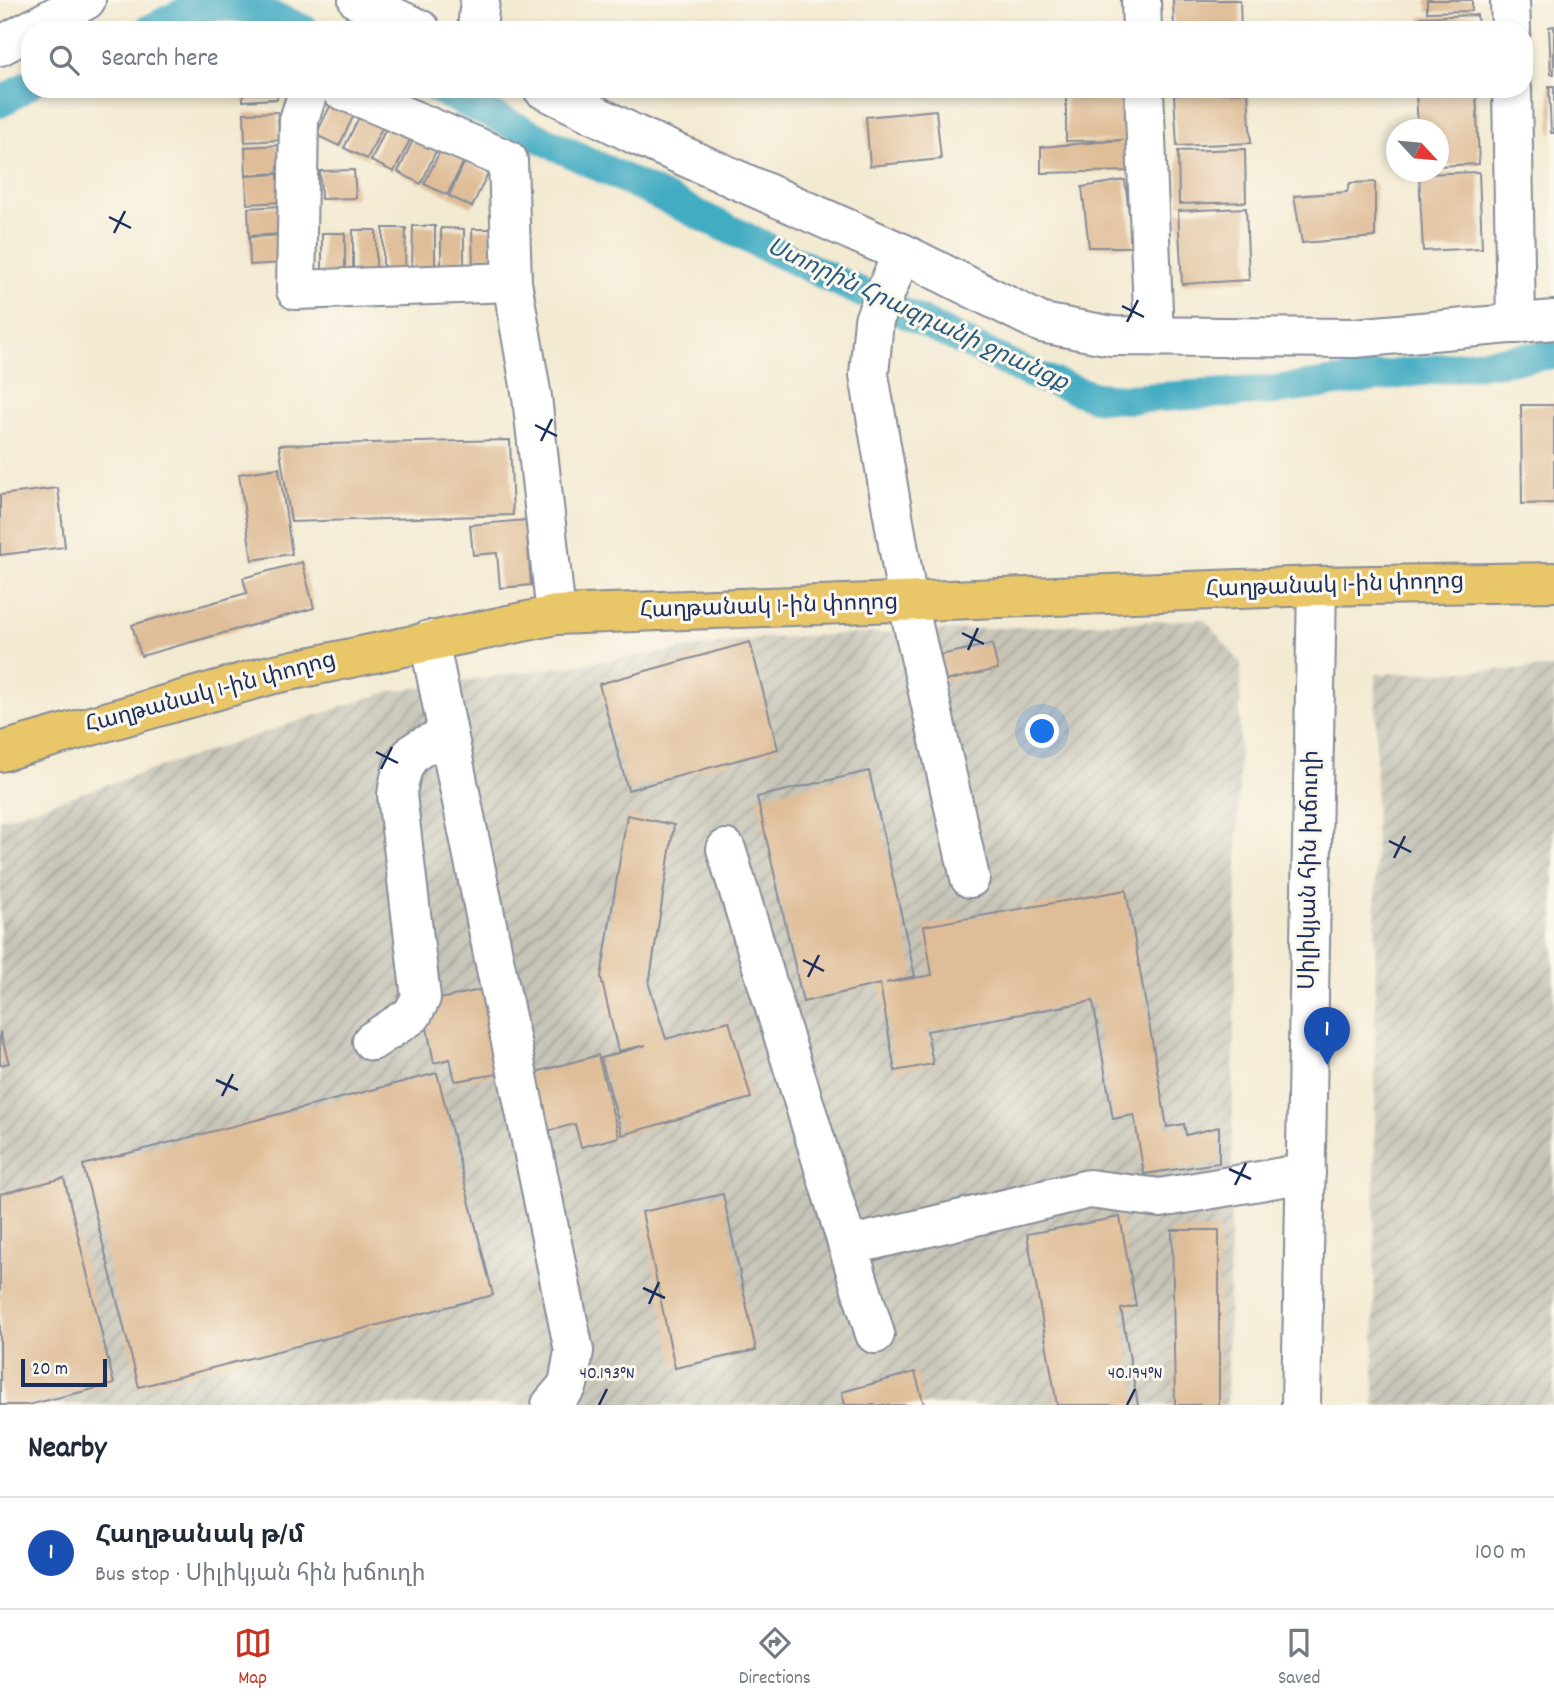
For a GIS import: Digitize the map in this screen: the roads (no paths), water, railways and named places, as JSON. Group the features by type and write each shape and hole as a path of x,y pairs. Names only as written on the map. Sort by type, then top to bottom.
{"main road":[{"name":"Հաղթանակ 1-ին փողոց","path":"0,752 270,675 556,615 1317,586 1554,582"}],"street":[{"path":"47,21 86,0"},
{"path":"358,0 402,21"},
{"path":"478,21 480,0"},
{"path":"1140,0 1141,21"},
{"path":"1510,0 1511,21"},
{"path":"0,46 21,35"},
{"path":"306,98 299,120 296,290 512,282"},
{"path":"361,98 508,160 512,282 533,397 556,615"},
{"path":"561,98 636,135 902,253 1042,323 1112,336 1354,338 1554,320"},
{"path":"1144,98 1154,336"},
{"path":"1512,98 1516,324"},
{"path":"902,253 874,320 869,375 908,603 970,878"},
{"name":"Սիլիկյան հին խճուղի","path":"1301,1405 1317,586"},
{"path":"429,640 574,1351 568,1385 551,1405"},
{"path":"372,1041 412,1015 421,998 397,795 400,774 409,757 422,745 448,737"},
{"path":"726,849 875,1334"},
{"path":"848,1246 1089,1189 1160,1198 1306,1173"}],"waterway":[{"name":"Ստորին Հրազդանի ջրանցք","path":"166,21 194,9 224,6 251,10 285,21"},
{"name":"Ստորին Հրազդանի ջրանցք","path":"0,103 21,90"},
{"name":"Ստորին Հրազդանի ջրանցք","path":"456,98 1031,374 1095,397 1126,399 1275,390 1554,354"}],"place":[{"name":"Հաղթանակ թ/մ","path":"1327,1065"}]}
